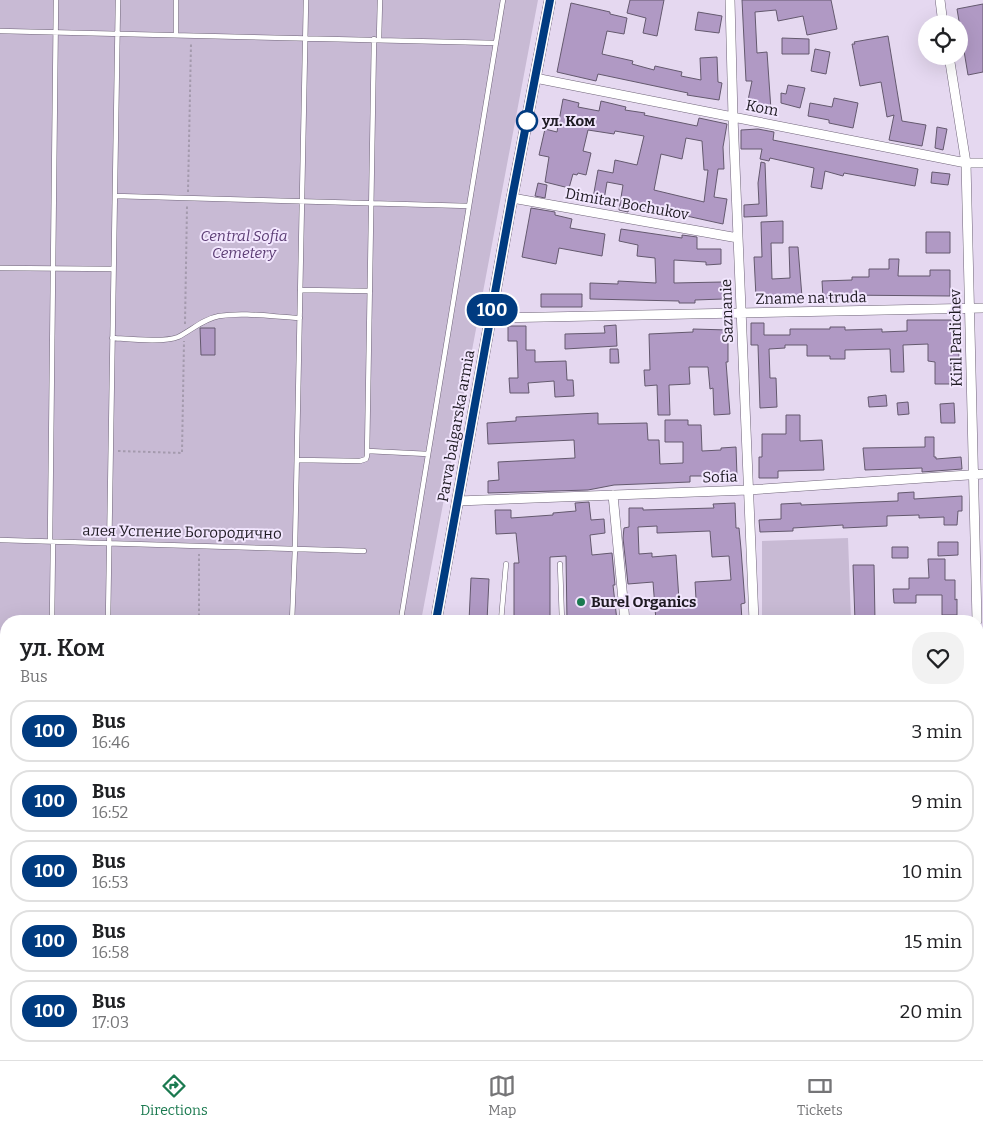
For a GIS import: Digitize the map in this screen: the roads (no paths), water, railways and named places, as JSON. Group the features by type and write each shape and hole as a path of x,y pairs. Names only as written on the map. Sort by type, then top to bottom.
{"street":[{"name":"Parva balgarska armia","path":"437,615 512,198 550,0"},
{"name":"Saznanie","path":"730,0 733,117 754,615"},
{"path":"940,0 942,15"},
{"name":"Kiril Parlichev","path":"950,65 966,163 969,308 978,475 977,615"},
{"name":"Kom","path":"535,78 966,163 983,163"},
{"name":"Dimitar Bochukov","path":"512,198 738,238"},
{"name":"Zname na truda","path":"490,318 983,308"},
{"name":"Sofia","path":"458,501 748,490 978,475"},
{"path":"613,495 624,615"}],"lane":[{"path":"52,615 56,0"},
{"path":"108,615 118,0"},
{"path":"176,0 176,34"},
{"path":"292,615 306,0"},
{"path":"297,460 360,461 366,459 368,451 372,203 380,0"},
{"path":"402,615 503,0"},
{"path":"0,32 176,34 496,43"},
{"path":"115,196 469,206"},
{"path":"0,268 113,269"},
{"path":"300,290 370,291"},
{"path":"112,338 167,340 177,337 207,319 219,316 300,318"},
{"path":"368,451 428,454"},
{"name":"алея Успение Богородично","path":"0,540 364,550"},
{"path":"502,615 506,564"},
{"path":"560,564 562,615"}],"place":[{"name":"ул. Ком","path":"527,121"},
{"name":"Burel Organics","path":"581,602"}],"park label":[{"name":"Central Sofia Cemetery","path":"244,244"}]}
